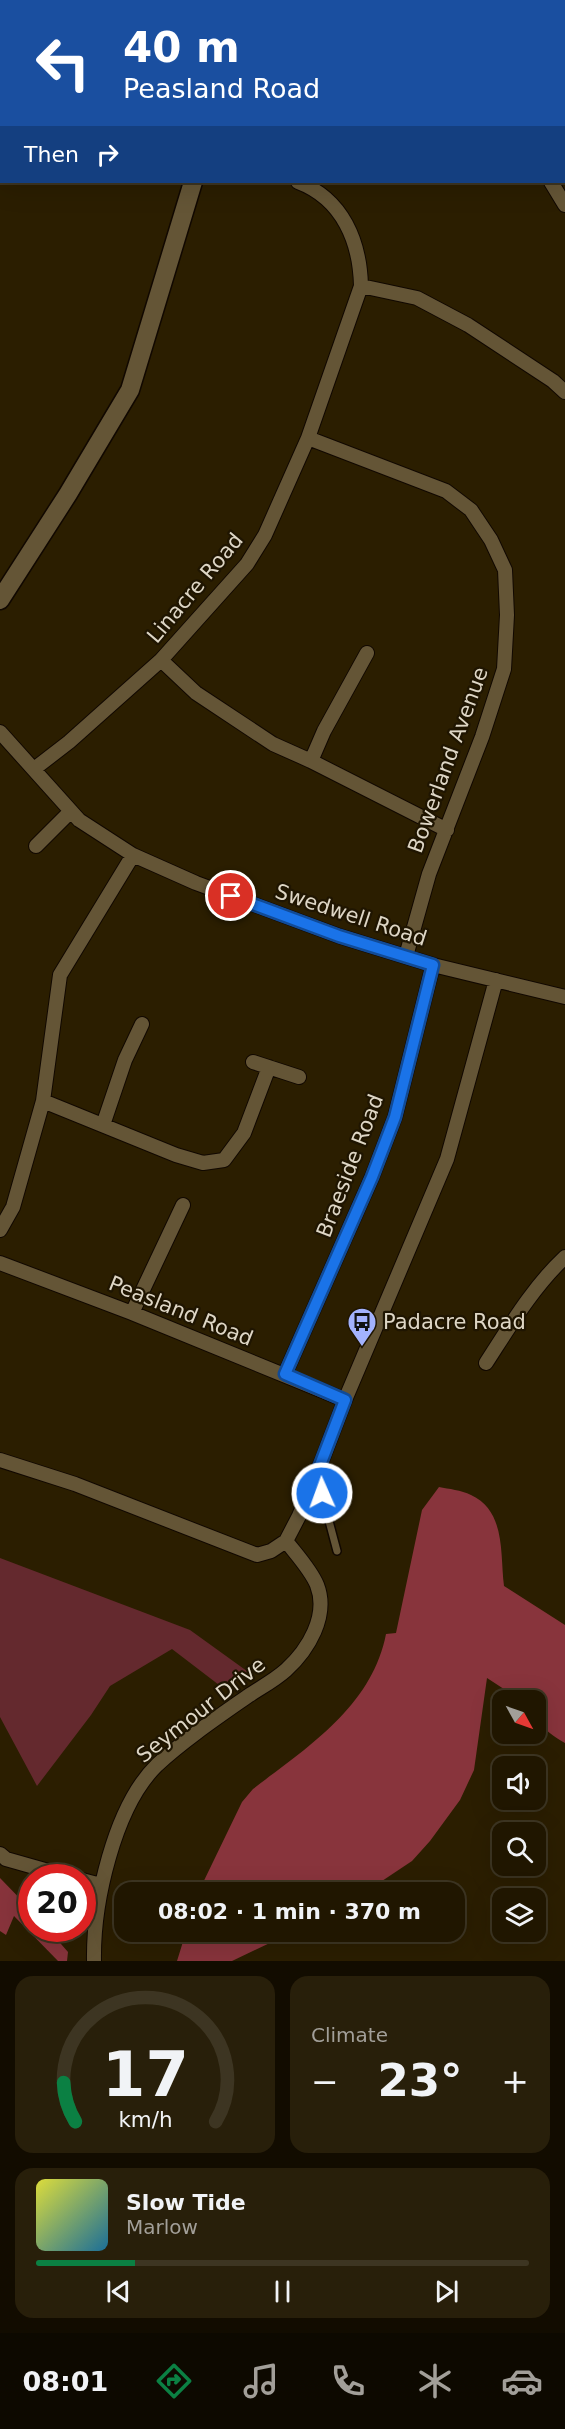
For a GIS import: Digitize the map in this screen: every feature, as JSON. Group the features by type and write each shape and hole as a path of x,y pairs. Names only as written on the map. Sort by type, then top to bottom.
{"street":[{"path":"0,600 68,494 130,390 193,183"},
{"path":"300,183 324,196 350,228 361,266 361,286 417,298 468,326 553,381 565,392"},
{"path":"552,183 565,205"},
{"name":"Linacre Road","path":"34,769 69,742 161,660 248,564 265,535 308,438 361,286"},
{"name":"Bowerland Avenue","path":"308,438 446,491 471,510 491,540 505,570 507,615 504,669 429,874 406,956"},
{"path":"311,761 324,731 367,653"},
{"path":"161,660 196,693 273,744 447,830"},
{"name":"Swedwell Road","path":"0,732 79,820 133,855 196,883 339,936 433,965 565,997"},
{"path":"36,846 71,811"},
{"path":"0,1230 13,1207 43,1101 60,975 133,855"},
{"name":"Braeside Road","path":"285,1374 372,1177 395,1117 433,965"},
{"path":"0,1460 75,1484 257,1555 272,1551 286,1541 317,1473 345,1400 447,1159 496,980"},
{"path":"103,1125 125,1060 142,1024"},
{"path":"253,1062 299,1077"},
{"path":"43,1101 185,1158 203,1163 225,1160 244,1132 269,1067"},
{"path":"132,1313 183,1205"},
{"path":"486,1363 549,1271 565,1257"},
{"name":"Peasland Road","path":"0,1263 132,1313 345,1400"},
{"name":"Seymour Drive","path":"94,1961 101,1885 127,1808 139,1787 157,1766 212,1722 286,1670 312,1639 321,1615 318,1586 286,1541"},
{"path":"0,1854 6,1860 21,1864"},
{"path":"96,1884 101,1885"}],"lane":[{"path":"317,1473 337,1551"}],"shaded area":[{"path":"439,1487 467,1493 482,1502 496,1522 501,1547 504,1586 565,1625 565,1743 546,1729 546,1690 505,1690 487,1678 474,1770 460,1800 412,1861 380,1882 203,1882 242,1802 253,1789 335,1723 367,1683 379,1660 386,1634 396,1633 422,1510"},
{"path":"0,1558 190,1630 251,1674 223,1688 172,1649 110,1686 37,1786 0,1717"},
{"path":"0,1878 18,1897 18,1920 14,1916 6,1935 0,1931"},
{"path":"39,1942 59,1942 68,1952 67,1961 58,1961"},
{"path":"183,1942 272,1942 232,1961 177,1961"}],"place":[{"name":"Padacre Road","path":"362,1348"}],"route":[{"path":"231,896 339,936 433,965 395,1117 372,1177 285,1374 345,1400 317,1473 322,1493"}]}
